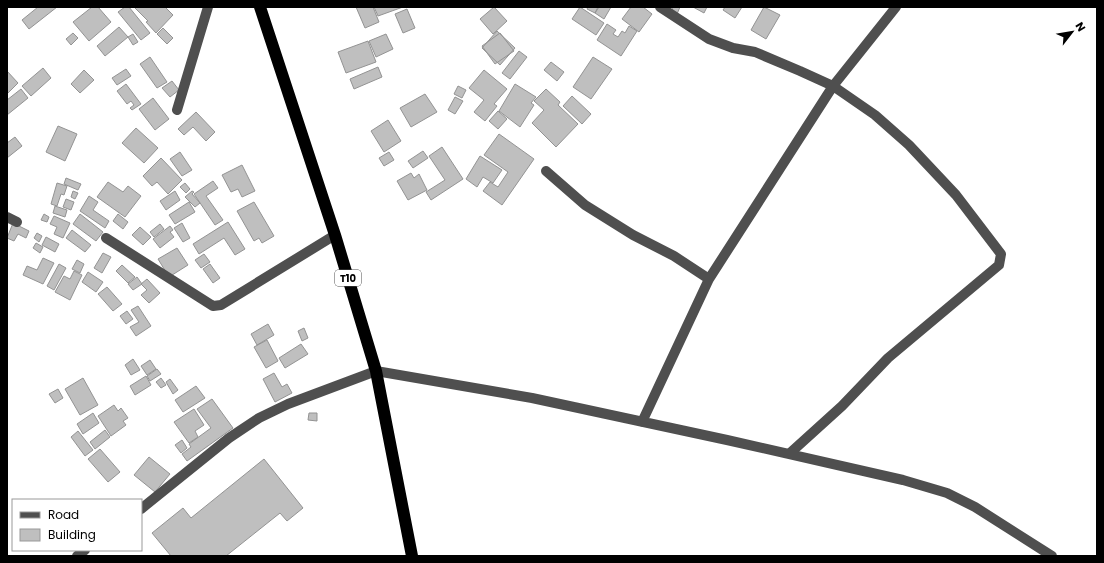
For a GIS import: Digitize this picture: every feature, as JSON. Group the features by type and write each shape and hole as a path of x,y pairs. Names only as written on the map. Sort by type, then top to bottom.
{"highway":[{"name":"T10","path":"260,7 335,235 376,371 412,556"}],"street":[{"path":"177,110 208,7"},
{"path":"660,7 709,39 733,48 755,52 833,86 875,115 908,145 956,195 999,251 1001,260 999,265 888,358 842,406 789,454"},
{"path":"642,422 709,279 833,86 896,7"},
{"path":"546,171 585,205 633,235 674,256 709,279"},
{"path":"7,217 17,222"},
{"path":"106,238 213,306 221,305 335,235"},
{"path":"142,508 229,438 259,418 288,404 376,371 466,386 642,422 789,454 947,493 975,507 1052,556"}],"building":[{"path":"38,7 57,7 29,29 22,20"},
{"path":"92,7 98,7 111,22 89,41 73,22"},
{"path":"125,7 129,7 150,33 141,40 118,12"},
{"path":"134,7 165,7 173,15 156,33 146,22 148,21"},
{"path":"356,7 373,7 379,22 365,28"},
{"path":"374,7 403,7 378,16"},
{"path":"494,7 507,21 493,34 480,19"},
{"path":"580,7 604,23 596,35 572,19"},
{"path":"588,7 598,7 595,13 587,9"},
{"path":"599,7 611,7 604,19 595,13"},
{"path":"631,7 643,7 652,14 639,32 622,19"},
{"path":"673,7 680,7 677,14 671,11"},
{"path":"693,7 707,7 704,13"},
{"path":"725,7 742,7 735,18 723,10"},
{"path":"764,7 780,15 766,39 751,30"},
{"path":"407,9 415,28 403,33 395,14"},
{"path":"607,24 616,30 613,34 618,37 622,31 625,33 629,26 637,31 621,56 597,40"},
{"path":"119,27 128,37 105,56 97,46"},
{"path":"163,28 173,38 167,44 157,34"},
{"path":"497,31 515,48 500,65 482,48"},
{"path":"73,33 78,38 71,45 66,39"},
{"path":"500,33 514,51 495,64 482,46"},
{"path":"133,34 138,42 133,45 128,37"},
{"path":"386,34 393,49 376,57 369,41"},
{"path":"368,41 376,62 346,73 338,52"},
{"path":"519,51 527,57 510,79 502,73"},
{"path":"150,57 167,82 157,88 140,64"},
{"path":"593,57 612,69 591,99 573,87"},
{"path":"551,62 564,72 557,81 544,70"},
{"path":"378,67 382,77 354,89 350,79"},
{"path":"43,68 51,78 31,96 22,86"},
{"path":"126,69 131,76 117,85 112,78"},
{"path":"84,70 94,80 80,93 71,84"},
{"path":"484,70 507,89 494,104 497,106 485,121 474,112 484,100 469,88"},
{"path":"7,71 18,83 7,94"},
{"path":"172,81 179,90 170,97 162,88"},
{"path":"126,84 141,104 132,110 130,108 134,105 131,101 127,104 117,91"},
{"path":"515,84 536,97 531,103 534,105 520,127 499,111"},
{"path":"458,86 466,90 462,98 454,94"},
{"path":"21,89 28,98 7,115 7,100"},
{"path":"546,89 560,102 558,105 578,124 556,147 532,123 544,110 534,101"},
{"path":"425,94 437,112 411,127 400,108"},
{"path":"572,96 591,114 582,124 563,106"},
{"path":"455,97 463,101 455,114 448,110"},
{"path":"153,98 169,119 155,130 139,109"},
{"path":"498,111 507,119 498,129 489,121"},
{"path":"196,112 215,132 206,141 193,127 184,135 178,129"},
{"path":"388,120 401,141 384,152 371,131"},
{"path":"58,126 77,134 65,161 46,152"},
{"path":"136,128 158,148 144,163 122,143"},
{"path":"499,134 534,159 502,205 483,191 490,182 498,187 508,172 484,155"},
{"path":"15,137 22,146 7,158 7,143"},
{"path":"442,147 463,179 431,200 426,192 445,180 429,156"},
{"path":"423,151 428,158 413,168 408,161"},
{"path":"180,152 192,170 182,176 170,159"},
{"path":"389,152 394,160 384,166 379,158"},
{"path":"480,156 502,170 493,183 483,177 477,187 466,179"},
{"path":"161,158 182,180 168,194 157,182 152,186 143,176"},
{"path":"242,165 255,191 242,197 238,189 231,192 222,175"},
{"path":"411,173 414,178 419,174 427,190 408,200 397,181"},
{"path":"66,178 81,184 78,190 64,184"},
{"path":"213,181 218,188 206,196 223,220 215,225 194,194"},
{"path":"108,182 123,192 128,186 141,196 125,217 97,197"},
{"path":"57,183 67,186 64,195 61,194 57,206 51,204"},
{"path":"185,183 190,189 186,193 180,187"},
{"path":"73,191 78,193 75,199 71,197"},
{"path":"175,191 180,200 166,210 160,201"},
{"path":"192,191 194,192 192,194 200,203 195,207 185,197"},
{"path":"89,196 98,202 93,210 109,221 105,228 80,211"},
{"path":"66,199 74,202 71,210 63,207"},
{"path":"189,202 195,212 175,224 169,215"},
{"path":"254,202 274,236 262,243 259,238 254,241 237,211"},
{"path":"55,206 67,210 65,217 53,213"},
{"path":"44,214 49,217 47,222 41,220"},
{"path":"80,214 103,232 96,241 73,224"},
{"path":"118,214 128,222 123,229 113,221"},
{"path":"54,216 70,223 63,238 54,234 57,227 50,224"},
{"path":"228,222 245,249 235,255 224,238 199,254 193,244"},
{"path":"13,223 29,231 26,238 18,234 14,241 7,238"},
{"path":"182,223 190,238 183,242 174,228"},
{"path":"160,224 164,229 154,237 150,232"},
{"path":"170,226 173,230 170,232 174,237 160,248 153,239"},
{"path":"140,227 151,237 143,245 132,235"},
{"path":"72,230 91,245 85,252 66,238"},
{"path":"37,233 42,236 39,242 34,238"},
{"path":"46,237 59,244 55,252 42,245"},
{"path":"36,243 43,247 40,253 33,248"},
{"path":"177,248 188,265 169,277 158,259"},
{"path":"103,253 111,257 102,273 94,268"},
{"path":"204,254 210,262 201,268 195,260"},
{"path":"43,258 54,263 43,284 23,275 27,266 37,270"},
{"path":"77,260 84,264 80,273 72,269"},
{"path":"59,264 66,268 54,290 47,286"},
{"path":"210,264 220,278 213,283 203,269"},
{"path":"122,265 135,277 128,283 116,271"},
{"path":"74,271 82,275 70,300 55,292 64,276 70,279"},
{"path":"88,272 103,282 96,292 82,282"},
{"path":"137,277 142,284 133,290 128,284"},
{"path":"147,279 160,293 149,303 141,295 147,290 141,284"},
{"path":"107,287 122,304 113,311 98,294"},
{"path":"138,306 151,326 136,336 130,327 139,322 131,310"},
{"path":"127,311 133,319 126,324 120,316"},
{"path":"268,324 274,335 257,345 251,334"},
{"path":"304,328 308,338 302,341 298,331"},
{"path":"267,340 278,361 266,368 254,347"},
{"path":"301,344 308,354 285,368 279,358"},
{"path":"133,359 140,370 131,375 125,365"},
{"path":"150,360 156,369 147,375 141,366"},
{"path":"157,369 161,374 150,381 147,376"},
{"path":"274,373 282,387 287,384 292,393 275,402 263,379"},
{"path":"146,376 151,385 135,395 130,386"},
{"path":"83,378 98,405 80,415 65,389"},
{"path":"161,378 166,385 161,388 156,382"},
{"path":"170,379 178,390 173,394 166,382"},
{"path":"196,386 205,398 183,412 175,400"},
{"path":"58,389 63,398 55,403 49,394"},
{"path":"212,399 233,428 187,461 182,454 191,447 189,444 211,428 197,409"},
{"path":"114,405 118,411 121,408 128,418 123,421 126,425 111,436 98,416"},
{"path":"194,409 204,425 195,431 198,437 189,443 174,422"},
{"path":"93,413 99,423 83,434 77,424"},
{"path":"309,413 317,413 317,421 308,420"},
{"path":"105,430 110,437 95,449 90,442"},
{"path":"78,431 93,450 85,456 71,437"},
{"path":"182,440 187,448 181,453 175,445"},
{"path":"100,449 120,472 108,482 88,459"},
{"path":"149,457 170,474 155,492 134,475"},
{"path":"264,459 303,508 287,521 280,513 226,556 171,556 152,533 183,508 191,518"}]}
